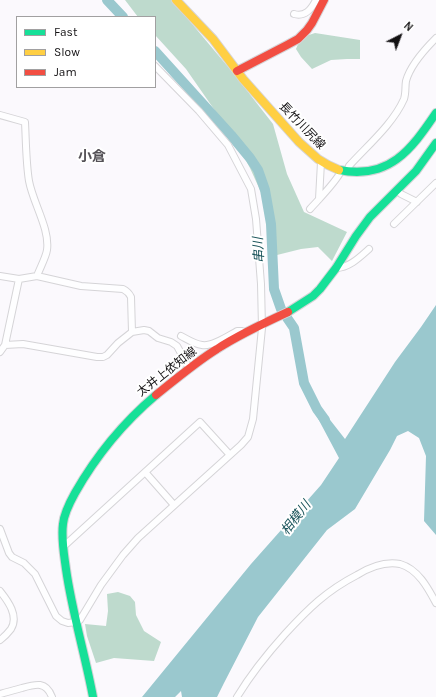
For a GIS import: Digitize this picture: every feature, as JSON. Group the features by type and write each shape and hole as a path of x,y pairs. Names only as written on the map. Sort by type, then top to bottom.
{"main road":[{"name":"長竹川尻線","path":"176,0 216,42 248,85 289,130 321,162 331,167 344,171 362,172 374,171 395,162 410,149 436,113"},
{"path":"237,71 286,46 298,38 307,30 316,18 324,0"},
{"name":"太井上依知線","path":"93,697 68,583 63,547 63,523 72,499 84,477 114,437 142,407 189,368 218,348 263,323 293,309 313,296 336,268 356,236 367,222 424,161 436,143"}],"street":[{"path":"294,14 305,14 316,0"},
{"path":"310,209 340,174 383,130 395,114 404,99 406,80 411,70 427,47 436,38"},
{"path":"0,529 9,553 12,557 24,563 35,574 56,616 68,624 76,622 80,620 101,585 123,555 138,538 248,437 253,419 263,323 256,219 251,189 228,145 156,67"},
{"path":"0,115 25,122 29,180 34,202 46,232 48,243 47,251 37,276"},
{"path":"319,199 321,162"},
{"path":"394,224 436,183"},
{"path":"397,190 401,194 417,202"},
{"path":"336,268 340,268 351,263 369,249"},
{"path":"0,276 19,279 37,276 81,286 123,289 127,291 130,297 132,332"},
{"path":"0,352 19,279"},
{"path":"3,342 103,357 132,332 144,330 149,331 158,338 175,344 189,368"},
{"path":"181,336 203,346 213,344 237,331 242,330 245,333"},
{"path":"63,547 200,422 230,455"},
{"path":"145,472 174,505"},
{"path":"237,697 262,660 308,609 336,587 360,573 382,564 394,563 404,566 416,573 423,581 436,603"},
{"path":"0,591 7,600 13,613 12,628 0,640"},
{"path":"0,694 35,684 43,686 50,691 52,697"}],"green space":[{"path":"125,0 172,0 234,74 273,124 287,174 304,212 347,232 332,261 318,247 301,249 273,256 264,199 250,168 232,135 186,69 156,36 156,16 137,16"},
{"path":"315,33 360,40 360,59 331,60 312,69 296,49 303,38"},
{"path":"118,592 130,596 135,602 136,615 144,631 161,642 154,661 114,658 96,663 87,636 85,624 106,626 108,611 107,594"}],"water":[{"name":"相模川","path":"436,305 436,535 424,521 426,456 419,438 408,431 397,436 355,509 327,530 258,617 217,697 182,697 181,691 175,697 142,697 251,564 321,485 339,458 314,411 320,407 345,439 395,362"}],"waterway":[{"name":"串川","path":"107,0 122,16"},
{"name":"串川","path":"156,52 231,135 258,170 265,190 271,224 274,289 281,309 294,328 304,383 317,409 325,420"}],"traffic: fast":[{"path":"339,170 356,172 372,171 397,159 408,150 436,113"},
{"path":"288,312 313,296 320,289 370,217 416,171 436,143"},
{"path":"93,697 75,617 64,558 62,530 64,520 75,493 101,453 133,416 156,395"}],"traffic: slow":[{"path":"176,0 213,39 243,79 299,142 318,159 339,170"}],"traffic: jam":[{"path":"237,71 298,39 312,23 324,0"},
{"path":"156,395 217,349 243,334 288,312"}],"district":[{"name":"小倉","path":"92,157"}]}
